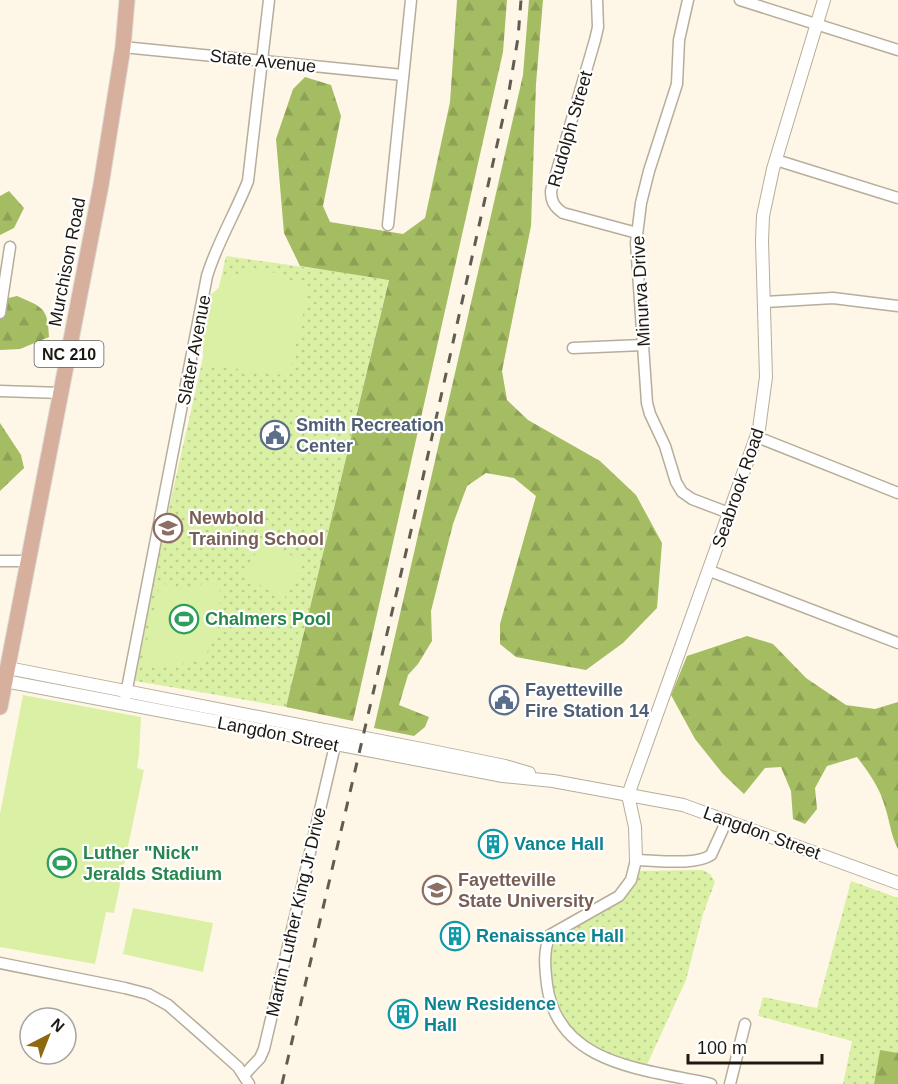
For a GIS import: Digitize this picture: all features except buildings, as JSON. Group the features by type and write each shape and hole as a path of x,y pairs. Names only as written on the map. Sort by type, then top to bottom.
{"main road":[{"name":"Murchison Road","path":"0,706 101,185 123,47 128,0"}],"street":[{"name":"Slater Avenue","path":"124,704 207,276 221,236 248,181 269,0"},
{"path":"388,225 411,0"},
{"name":"Rudolph Street","path":"597,0 598,27 595,40 551,191 551,198 553,204 562,213 637,233"},
{"name":"Minurva Drive","path":"688,0 679,40 676,84 649,171 637,233 647,403 665,446 678,487 692,499 729,513"},
{"path":"740,0 898,50"},
{"name":"Seabrook Road","path":"628,795 757,437 766,376 763,216 776,160 824,0"},
{"name":"State Avenue","path":"123,47 403,75"},
{"path":"776,160 898,198"},
{"path":"0,313 10,247"},
{"path":"765,302 833,298 898,306"},
{"path":"573,348 643,345"},
{"path":"0,391 62,393"},
{"path":"757,437 898,493"},
{"path":"0,561 28,561"},
{"path":"710,571 898,643"},
{"name":"Langdon Street","path":"6,674 127,690 503,776 553,781 683,805 898,882"},
{"name":"Langdon Street","path":"6,674 124,704 336,739"},
{"name":"Martin Luther King Jr Drive","path":"246,1079 264,1049 336,739"},
{"path":"628,795 635,827 636,860 631,880 619,896 550,935 545,946 545,973 552,1009 564,1030 592,1053 629,1065 711,1084"},
{"path":"636,860 706,858 711,855 727,820"},
{"path":"0,963 148,994 176,1011 238,1067 246,1079"},
{"path":"730,1084 745,1024"}],"green space":[{"path":"457,0 507,0 503,52 353,721 286,707 389,280 300,266 284,233 276,139 293,89 305,77 331,85 341,116 323,206 330,222 403,234 425,218 450,102"},
{"path":"529,0 543,0 536,84 531,226 502,371 507,400 528,420 600,461 636,495 662,543 657,608 623,643 586,670 516,657 500,644 500,624 536,496 514,478 486,473 467,486 453,524 431,611 432,641 418,664 408,675 399,705 429,717 425,727 414,736 374,728 523,75"},
{"path":"9,191 24,208 14,228 0,235 0,196"},
{"path":"226,256 389,279 286,707 130,680"},
{"path":"265,269 309,288 289,376 203,364 203,301 235,274"},
{"path":"17,296 42,310 47,320 49,337 20,349 0,350 0,300"},
{"path":"0,423 21,455 24,468 0,491"},
{"path":"264,539 304,563 284,599 243,575"},
{"name":"Chalmers Pool","path":"160,583 188,590 204,583 218,584 221,596 213,642 202,660 161,668 142,663"},
{"path":"747,636 773,644 806,678 846,705 875,709 898,702 898,849 880,793 857,757 827,766 815,788 817,809 805,824 793,819 791,791 781,767 765,768 744,794 723,774 695,739 671,695 687,656"},
{"name":"Luther \"Nick\" Jeralds Stadium","path":"23,695 141,717 137,768 144,770 114,913 106,912 95,964 0,947 0,814"},
{"path":"703,870 710,874 715,882 703,914 686,980 645,1069 582,1047 549,997 550,935 619,896 633,871"},
{"path":"851,881 898,898 898,1053 880,1051 874,1084 843,1084 852,1041 758,1016 763,997 817,1008"},
{"path":"133,908 213,923 203,972 123,954"},
{"path":"880,1050 898,1053 898,1084 874,1084"}],"railway":[{"path":"282,1084 413,522 509,91 518,38 521,0"}],"place":[{"name":"Smith Recreation Center","path":"275,435"},
{"name":"Newbold Training School","path":"168,528"},
{"name":"Chalmers Pool","path":"184,619"},
{"name":"Fayetteville Fire Station 14","path":"504,700"},
{"name":"Vance Hall","path":"493,844"},
{"name":"Luther \"Nick\" Jeralds Stadium","path":"62,863"},
{"name":"Fayetteville State University","path":"437,890"},
{"name":"Renaissance Hall","path":"455,936"},
{"name":"New Residence Hall","path":"403,1014"}]}
